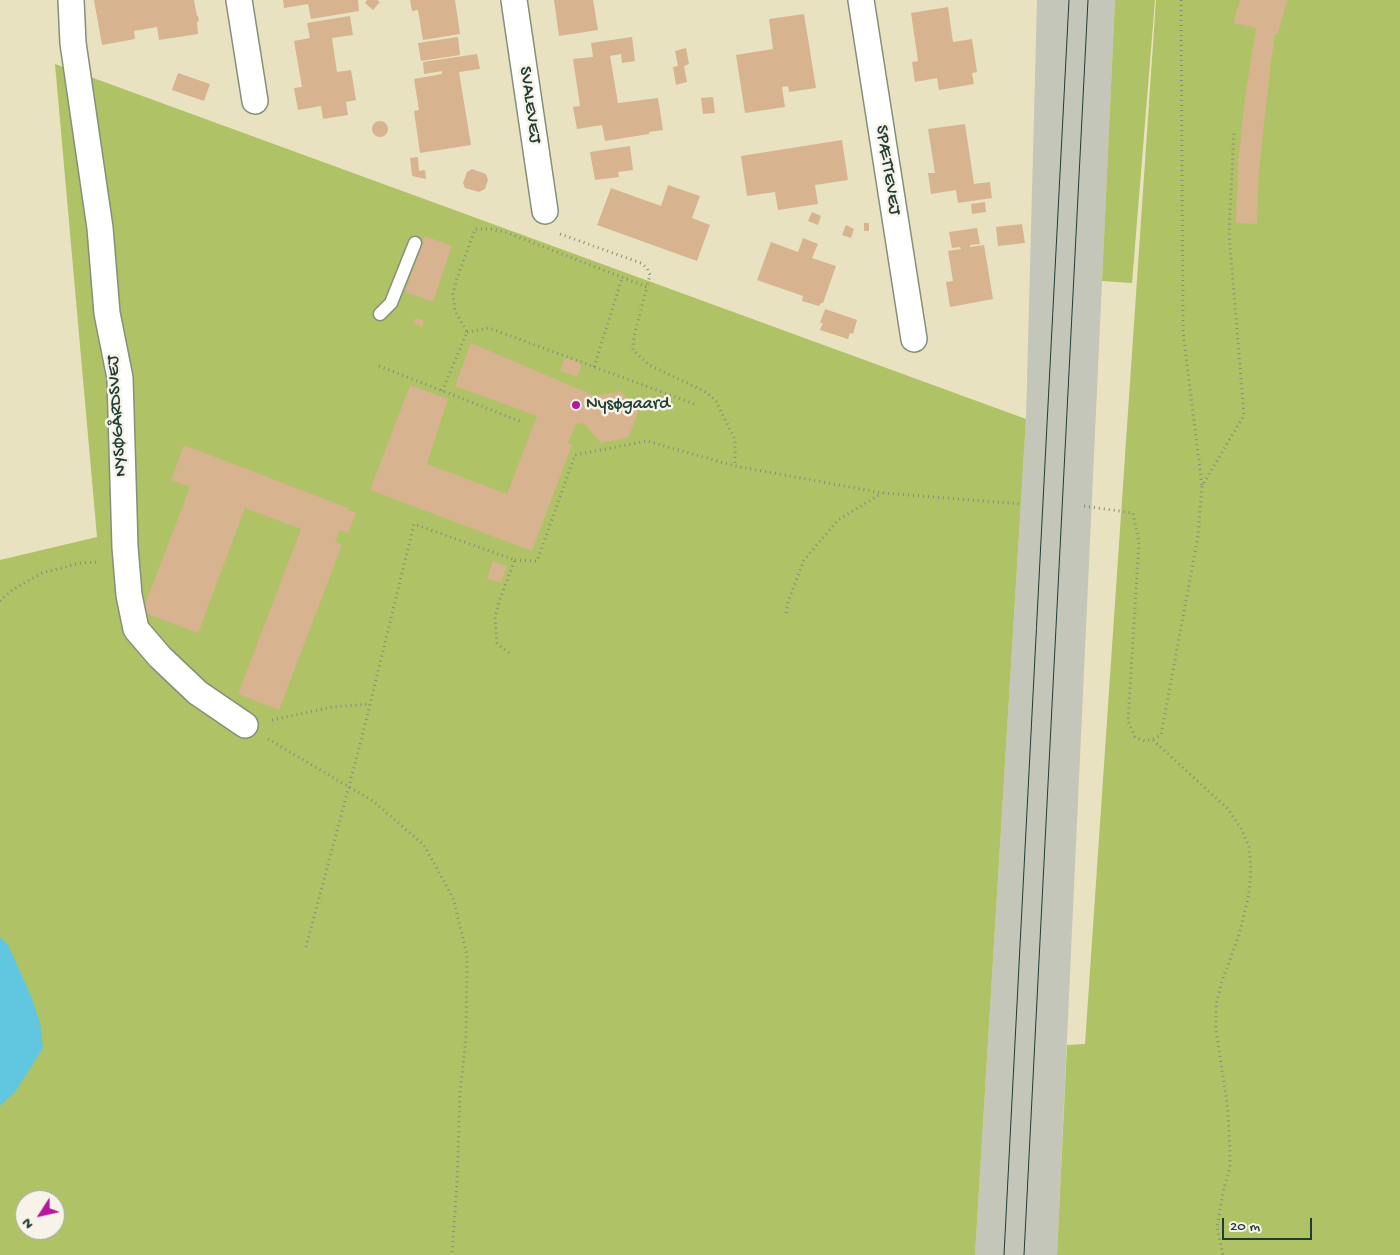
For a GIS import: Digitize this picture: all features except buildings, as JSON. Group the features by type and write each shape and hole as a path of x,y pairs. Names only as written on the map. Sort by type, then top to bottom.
{"street":[{"name":"NYSØGÅRDSVEJ","path":"71,0 74,43 100,228 107,313 120,378 126,560 129,595 136,628 160,657 198,693 245,725"},
{"path":"239,0 255,101"},
{"name":"SVALEVEJ","path":"514,0 545,211"},
{"name":"SPÆTTEVEJ","path":"861,0 914,339"}],"lane":[{"path":"380,314 391,303 415,243"}],"path":[{"path":"1084,506 1133,513 1139,542 1128,721 1135,737 1145,741 1153,739 1161,735 1198,536 1202,486 1183,332 1181,0"},
{"path":"1202,486 1244,415 1229,233 1234,130"},
{"path":"467,332 455,311 453,294 475,229 492,229 508,233 647,287"},
{"path":"556,232 641,263 647,268 650,274 634,336 633,350 649,365 706,392 716,402 735,440 735,466"},
{"path":"594,367 622,278"},
{"path":"467,332 489,328 697,405"},
{"path":"442,391 467,332"},
{"path":"379,366 522,422"},
{"path":"306,947 349,787 414,524 515,560 537,561 574,455 647,441 735,466 883,493 1022,504"},
{"path":"786,614 789,599 804,560 838,520 883,493"},
{"path":"0,601 12,590 42,573 80,563 126,560"},
{"path":"512,654 497,643 495,618 499,601 515,560"},
{"path":"245,725 332,707 370,704"},
{"path":"245,725 372,800 424,845 453,898 467,955 466,1040 460,1092 452,1255"},
{"path":"1153,739 1228,809 1242,830 1249,847 1251,869 1249,894 1239,935 1222,981 1216,1005 1216,1030 1228,1110 1230,1151 1230,1168 1224,1188 1218,1227 1223,1255"}],"shaded area":[{"path":"1037,0 1115,0 1057,1255 975,1255 1026,419"}],"green space":[{"path":"1115,0 1155,0 1132,283 1102,281"},
{"path":"1156,0 1400,0 1400,1255 1057,1255 1067,1045 1085,1044"},
{"path":"55,64 1026,419 975,1255 0,1255 0,560 97,537"}],"water":[{"path":"0,937 8,945 31,996 40,1023 43,1048 15,1092 0,1106"}],"tram line":[{"path":"1004,1255 1069,0"},
{"path":"1024,1255 1088,0"}],"place":[{"name":"Nysøgaard","path":"576,405"}]}
